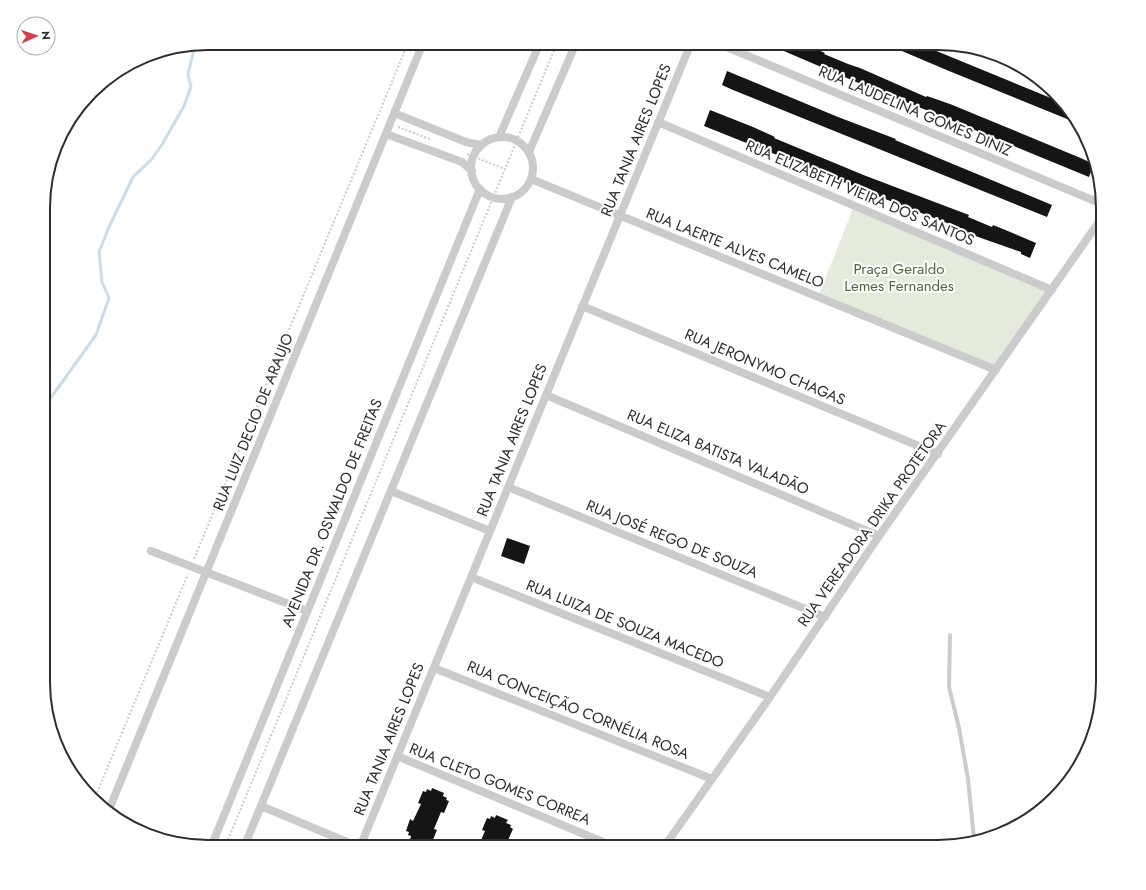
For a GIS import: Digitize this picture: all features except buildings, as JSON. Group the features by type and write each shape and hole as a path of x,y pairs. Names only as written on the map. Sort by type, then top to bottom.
{"street":[{"name":"RUA LUIZ DECIO DE ARAUJO","path":"111,806 420,50"},
{"path":"499,137 537,50"},
{"path":"529,152 573,50"},
{"name":"RUA TANIA AIRES LOPES","path":"362,840 688,50"},
{"name":"RUA LAUDELINA GOMES DINIZ","path":"734,50 1096,201"},
{"path":"394,113 466,142 481,145"},
{"name":"RUA ELIZABETH VIEIRA DOS SANTOS","path":"658,122 1052,290"},
{"path":"386,134 462,162 472,171"},
{"path":"499,137 506,137 516,141 524,146 529,152 533,165 531,179 524,190 512,197 505,199 485,194 473,178 472,171 474,157 481,145 493,138 499,137"},
{"name":"RUA LAERTE ALVES CAMELO","path":"531,179 996,370"},
{"name":"AVENIDA DR. OSWALDO DE FREITAS","path":"214,840 480,189"},
{"path":"247,840 512,197"},
{"name":"RUA VEREADORA DRIKA PROTETORA","path":"669,840 770,698 879,536 938,454 1096,226"},
{"name":"RUA JERONYMO CHAGAS","path":"582,306 938,454"},
{"name":"RUA ELIZA BATISTA VALADÃO","path":"546,395 879,536"},
{"name":"RUA JOSÉ REGO DE SOUZA","path":"508,487 825,618"},
{"path":"391,491 490,531"},
{"path":"151,551 307,611"},
{"name":"RUA LUIZA DE SOUZA MACEDO","path":"471,577 770,698"},
{"name":"RUA CONCEIÇÃO CORNÉLIA ROSA","path":"434,668 712,779"},
{"name":"RUA CLETO GOMES CORREA","path":"397,756 598,840"},
{"path":"261,806 342,840"}],"lane":[{"path":"950,635 949,687 959,728 968,779 974,836"}],"path":[{"path":"96,794 405,50"},
{"path":"228,840 554,50"}],"green space":[{"name":"Praça Geraldo Lemes Fernandes","path":"854,206 1052,290 996,370 818,297"}],"waterway":[{"path":"50,399 96,335 109,298 102,282 99,252 109,227 133,177 152,159 184,106 191,87 188,74 194,50"}]}
